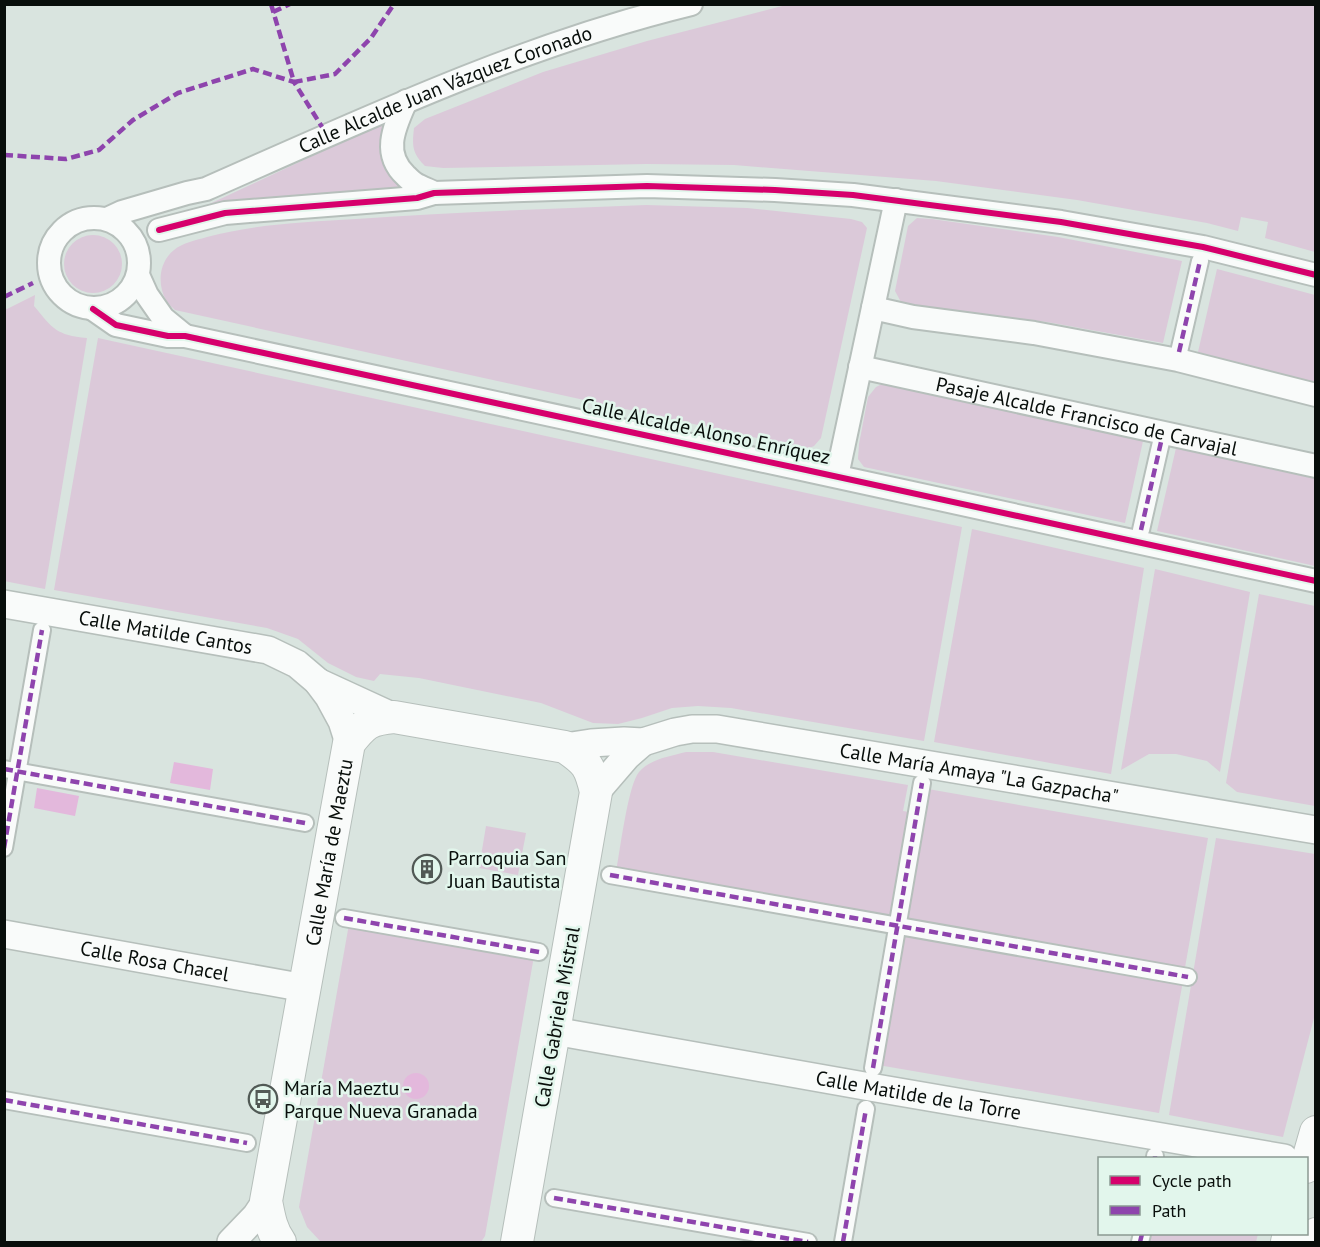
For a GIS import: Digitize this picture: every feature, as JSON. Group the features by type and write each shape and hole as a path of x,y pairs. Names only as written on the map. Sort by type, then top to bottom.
{"main road":[{"name":"Calle María de Maeztu","path":"280,1242 275,1236 269,1219 266,1201 349,743 362,727 376,718 394,717 565,747"},
{"path":"565,747 582,758 591,772 596,792"},
{"name":"Calle Gabriela Mistral","path":"517,1242 596,792"},
{"path":"1304,1157 1316,1132"},
{"path":"1313,1242 1316,1234"}],"street":[{"name":"Calle Alcalde Juan Vázquez Coronado","path":"107,219 122,212 206,189 406,101 495,66 572,38 691,4"},
{"path":"406,101 397,122 392,142 392,156 401,171 416,185 434,193"},
{"path":"159,230 225,213 417,198 434,193 647,186 775,190 896,200 1083,226 1203,247 1316,275"},
{"name":"Calle Alcalde Juan Vázquez Coronado","path":"136,246 159,230 173,215 206,189"},
{"path":"837,476 896,200"},
{"path":"84,218 107,219 123,228 136,246 139,256 138,275 126,296 118,302 93,309 78,306 60,294 53,284 48,266 49,255 56,238 75,222 84,218"},
{"path":"1179,352 1200,261"},
{"name":"Calle Alcalde Alonso Enríquez","path":"138,275 147,295 163,318 185,336"},
{"path":"873,308 913,317 1034,333 1178,360 1316,394"},
{"name":"Calle Alcalde Alonso Enríquez","path":"93,309 116,325 168,336 185,336 1316,581"},
{"name":"Pasaje Alcalde Francisco de Carvajal","path":"860,367 1316,466"},
{"path":"1141,530 1161,442"},
{"name":"Calle Matilde Cantos","path":"4,604 268,650 297,664 317,681 329,696 342,721 349,743"},
{"path":"4,848 11,770 42,630"},
{"name":"Calle Matilde Cantos","path":"317,681 394,717"},
{"name":"Calle María Amaya \"La Gazpacha\"","path":"565,747 624,741 643,742 692,729 717,729 1316,830"},
{"name":"Calle María Amaya \"La Gazpacha\"","path":"596,792 627,756 643,742"},
{"path":"11,770 305,822"},
{"path":"873,1068 922,783"},
{"path":"610,875 1188,978"},
{"path":"344,918 539,952"},
{"name":"Calle Rosa Chacel","path":"4,934 305,988"},
{"name":"Calle Matilde de la Torre","path":"554,1031 1272,1157"},
{"path":"4,1100 247,1143"},
{"path":"843,1242 866,1109"},
{"path":"554,1198 807,1242"},
{"path":"231,1242 256,1216 266,1201"}],"shaded area":[{"path":"786,5 1315,5 1315,252 1265,238 1268,222 1241,217 1238,231 1207,223 1077,200 936,181 734,165 647,164 443,168 425,166 415,153 414,128 425,119 543,72 647,41"},
{"path":"389,120 418,193 203,207"},
{"path":"646,205 747,208 851,219 862,222 867,228 821,438 814,446 807,449 175,310 167,301 161,287 161,274 165,261 177,248 207,237 244,229 392,217"},
{"path":"917,218 1058,237 1182,261 1163,343 1047,322 915,306 901,302 895,291 908,226"},
{"path":"87,235 99,235 114,243 122,258 122,270 114,285 99,293 87,293 72,285 64,270 64,258 72,243"},
{"path":"1217,269 1315,295 1315,384 1198,352"},
{"path":"35,295 34,306 56,330 68,335 87,338 45,589 4,581 5,308"},
{"path":"98,338 962,527 924,741 731,708 698,706 672,708 618,724 593,723 541,703 419,678 380,674 374,681 356,677 328,663 298,639 267,628 54,590"},
{"path":"884,383 1143,441 1125,523 864,467 858,459 868,397 876,387"},
{"path":"1176,448 1315,478 1315,566 1157,531"},
{"path":"972,529 1144,568 1111,774 934,742"},
{"path":"1155,569 1250,592 1220,772 1207,761 1176,754 1149,754 1121,770"},
{"path":"1259,594 1315,606 1315,806 1237,792 1226,783"},
{"path":"686,752 713,752 908,785 903,811 914,813 894,921 616,872 631,790 639,772 655,761"},
{"path":"174,762 213,769 210,790 170,783"},
{"path":"37,788 79,796 75,816 34,808"},
{"path":"928,789 1208,838 1184,973 904,920"},
{"path":"486,826 526,833 518,875 479,868"},
{"path":"1216,838 1315,854 1315,1014 1283,1137 1169,1115"},
{"path":"349,924 534,956 485,1236 481,1242 321,1242 307,1227 299,1207"},
{"path":"902,931 1183,981 1159,1113 878,1065"},
{"path":"416,1073 425,1077 429,1086 425,1095 416,1099 407,1095 403,1086 407,1077"},
{"path":"1147,1235 1258,1235 1256,1242 1145,1242"}],"marked path":[{"path":"271,4 294,82 335,74 371,38 394,4"},
{"path":"273,12 290,4"},
{"path":"4,155 66,159 99,150 133,120 178,93 253,69 294,82 322,127"},
{"path":"1179,352 1200,261"},
{"path":"4,297 33,283"},
{"path":"1141,530 1161,442"},
{"path":"4,848 42,630"},
{"path":"4,769 305,823"},
{"path":"873,1068 922,783"},
{"path":"610,875 1188,977"},
{"path":"344,918 539,952"},
{"path":"4,1100 247,1143"},
{"path":"843,1242 866,1109"},
{"path":"554,1198 808,1242"},
{"path":"1140,1242 1142,1235"}],"cycle path":[{"path":"159,230 225,213 417,198 434,193 647,186 775,190 853,195 1061,222 1203,247 1316,275"},
{"path":"93,309 116,325 168,336 185,336 1316,581"}],"place":[{"name":"Parroquia San Juan Bautista","path":"427,869"},
{"name":"María Maeztu - Parque Nueva Granada","path":"263,1099"}]}
